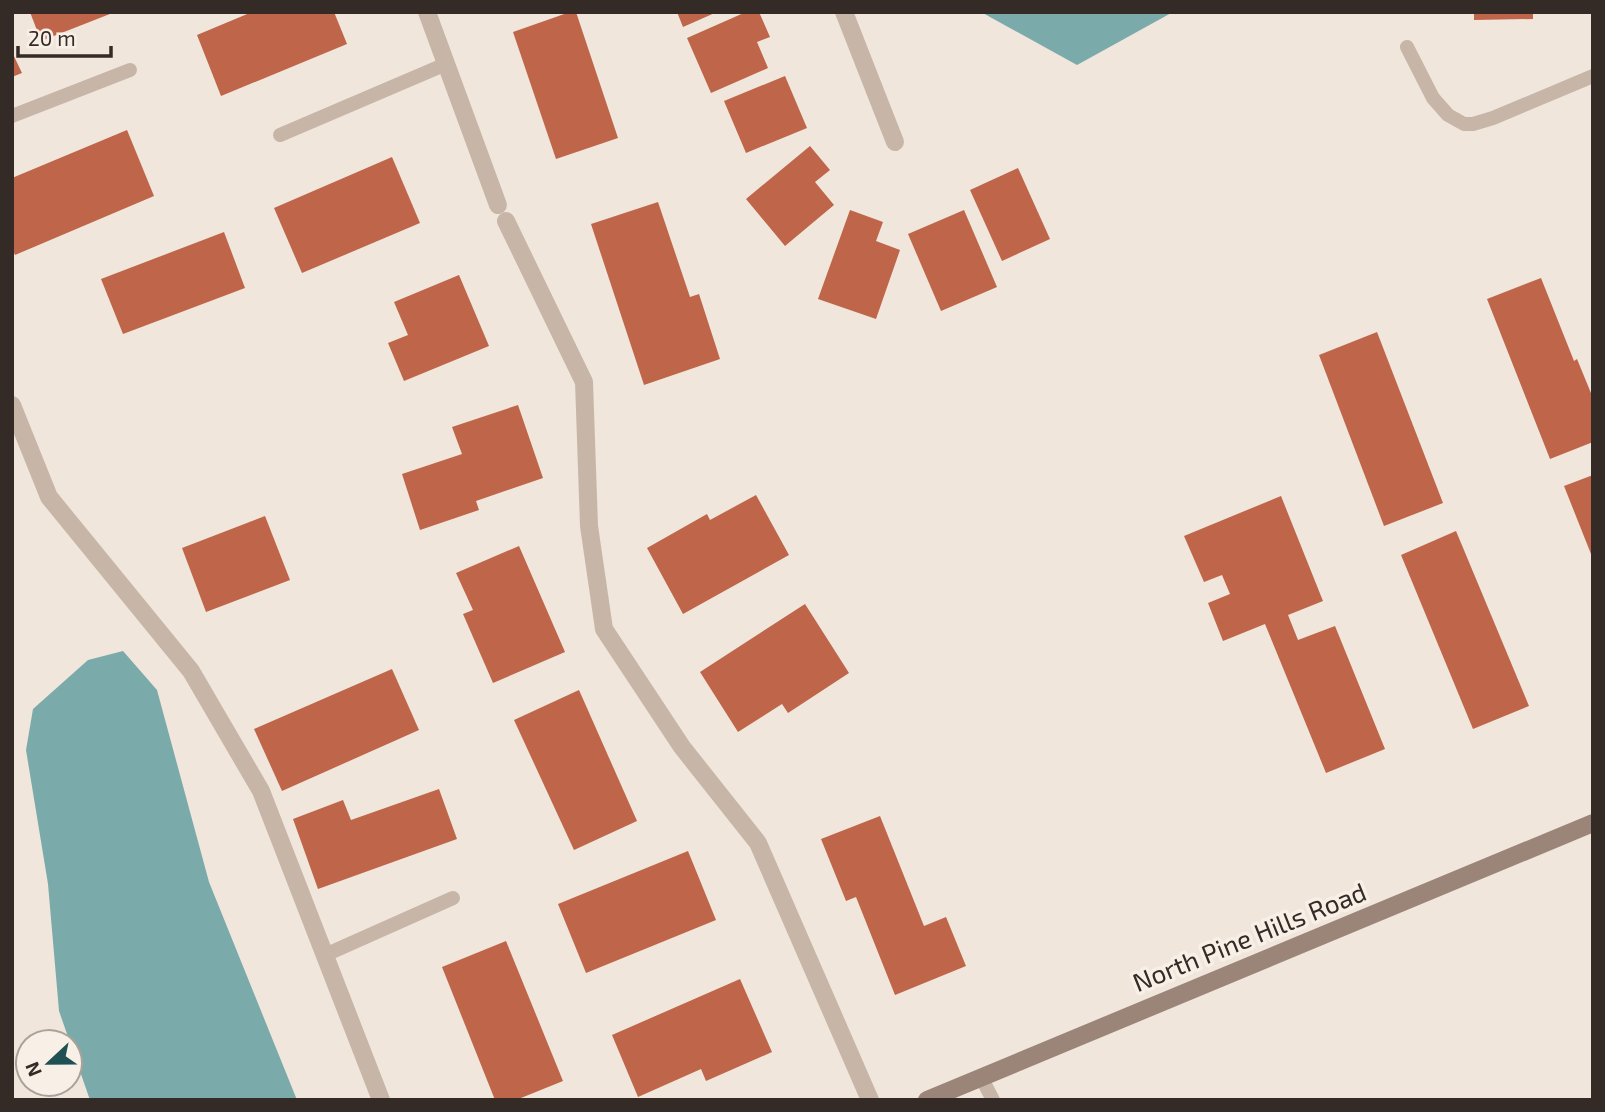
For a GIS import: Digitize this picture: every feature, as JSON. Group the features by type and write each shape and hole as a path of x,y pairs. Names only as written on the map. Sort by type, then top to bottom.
{"main road":[{"name":"North Pine Hills Road","path":"927,1100 1593,823"}],"street":[{"path":"427,12 502,213 583,382 589,526 604,629 682,747 758,843 870,1100"},
{"path":"844,12 895,142"},
{"path":"12,405 49,497 191,671 261,791 381,1100"}],"lane":[{"path":"1407,47 1433,98 1448,115 1464,124 1493,118 1593,76"},
{"path":"280,135 446,64"},
{"path":"12,116 130,70"},
{"path":"325,955 453,898"},
{"path":"981,1077 993,1100"}],"water":[{"path":"981,12 1173,12 1077,65"},
{"path":"123,651 157,690 209,882 297,1100 90,1100 84,1083 84,1028 65,1028 59,1011 48,884 26,750 33,709 88,660"}],"building":[{"path":"30,12 115,12 41,41"},
{"path":"252,12 334,12 347,44 221,96 197,35"},
{"path":"576,12 618,138 556,159 513,32"},
{"path":"677,12 717,12 683,27"},
{"path":"746,12 759,12 770,37 757,42 768,68 711,93 687,38"},
{"path":"1474,12 1533,12 1533,19 1474,20"},
{"path":"12,52 22,73 12,77"},
{"path":"785,76 807,128 746,153 724,101"},
{"path":"127,130 154,196 15,255 12,249 12,178"},
{"path":"810,146 830,170 815,182 834,205 785,246 746,199"},
{"path":"392,157 420,223 302,273 274,208"},
{"path":"1018,168 1050,239 1002,261 970,190"},
{"path":"658,202 690,297 699,294 720,359 644,385 591,224"},
{"path":"850,210 883,222 876,241 900,250 876,319 818,299"},
{"path":"964,210 997,287 941,311 908,234"},
{"path":"224,232 245,288 123,334 101,279"},
{"path":"459,275 489,346 404,381 388,343 408,335 394,302"},
{"path":"1541,278 1574,361 1577,359 1593,398 1593,442 1550,459 1487,299"},
{"path":"1377,332 1443,503 1384,526 1319,355"},
{"path":"518,405 543,478 476,501 479,510 420,530 402,474 462,454 452,427"},
{"path":"1593,475 1593,559 1564,486"},
{"path":"756,495 789,555 683,614 647,548 707,514 710,520"},
{"path":"1281,496 1323,601 1288,615 1298,640 1335,626 1385,749 1326,773 1265,624 1223,641 1208,603 1230,594 1222,575 1204,582 1184,536"},
{"path":"265,516 290,580 206,612 182,548"},
{"path":"1456,531 1529,706 1473,729 1401,555"},
{"path":"519,546 565,652 493,683 463,614 473,610 456,573"},
{"path":"805,604 849,673 788,713 782,704 738,732 700,672"},
{"path":"392,669 419,730 282,791 254,729"},
{"path":"579,690 637,821 574,850 514,720"},
{"path":"439,789 457,839 318,889 293,819 343,800 351,820"},
{"path":"880,816 924,926 946,917 966,966 895,995 856,897 846,901 821,839"},
{"path":"688,851 716,920 586,973 558,904"},
{"path":"506,941 563,1081 516,1100 495,1100 442,967"},
{"path":"740,979 772,1052 706,1081 701,1069 638,1097 612,1035"}]}
